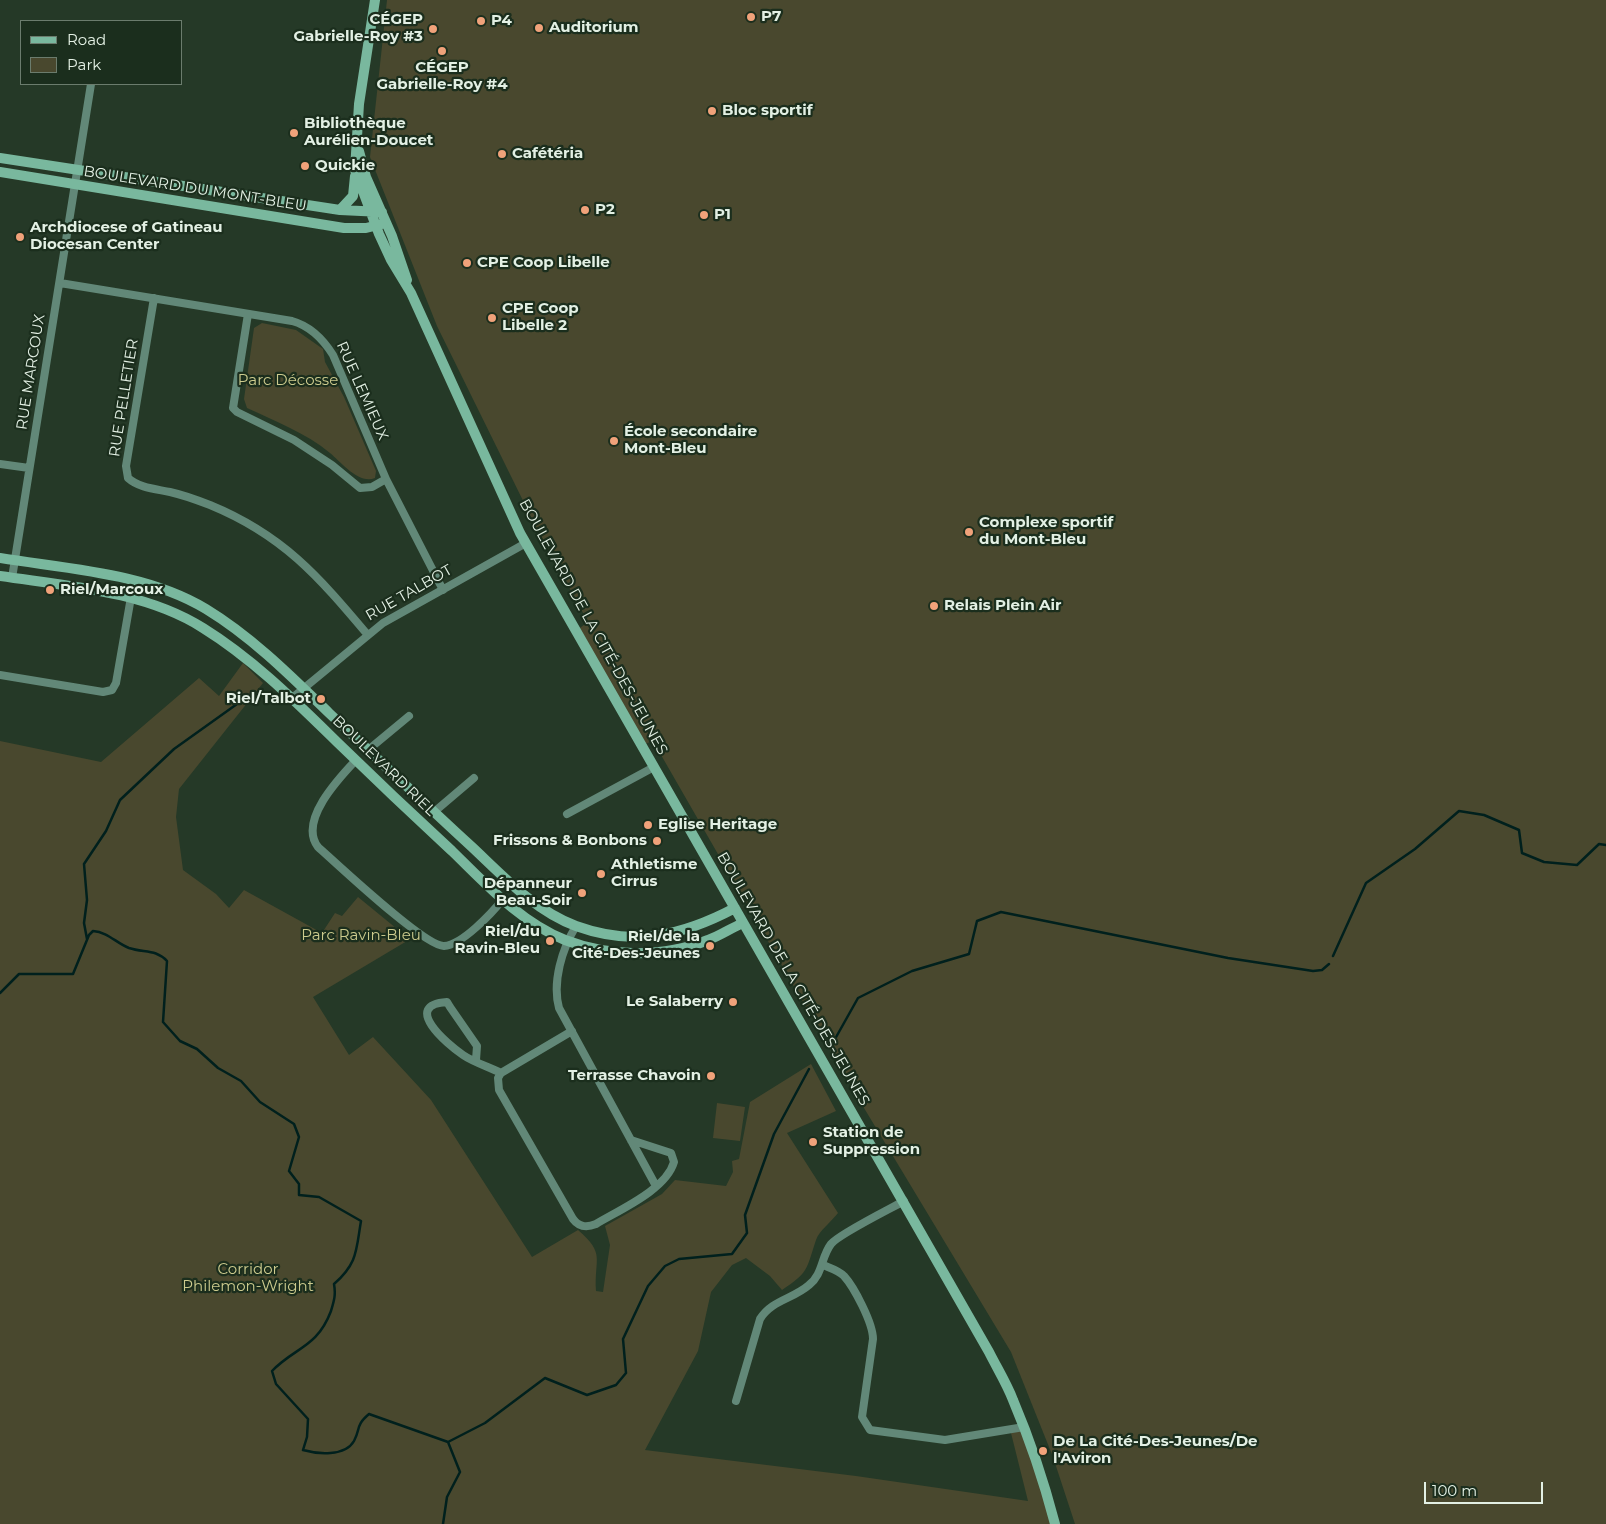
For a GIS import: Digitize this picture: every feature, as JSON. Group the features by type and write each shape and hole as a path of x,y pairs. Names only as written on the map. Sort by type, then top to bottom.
{"street":[{"name":"BOULEVARD DE LA CITÉ-DES-JEUNES","path":"375,0 357,136 355,170 370,212 381,224 526,543 989,1352 1013,1398 1039,1468 1055,1524"},
{"name":"RUE MARCOUX","path":"12,578 91,85"},
{"name":"BOULEVARD DE LA CITÉ-DES-JEUNES","path":"357,136 366,177 382,212 381,224"},
{"name":"BOULEVARD DU MONT-BLEU","path":"0,158 340,210 382,212"},
{"path":"340,210 353,196 355,170"},
{"name":"BOULEVARD DU MONT-BLEU","path":"0,172 344,228 381,224"},
{"name":"RUE LEMIEUX","path":"60,283 297,322 309,329 325,342 333,355 386,479 443,590"},
{"name":"RUE PELLETIER","path":"154,298 126,466 128,478 139,486 172,492 210,505 264,533 310,568 367,634"},
{"path":"248,314 233,408 237,412 294,440 332,465 360,488 372,487 386,479"},
{"path":"0,464 29,468"},
{"name":"RUE TALBOT","path":"292,698 367,634 526,543"},
{"name":"BOULEVARD RIEL","path":"0,558 134,580 171,591 208,610 240,633 303,688 528,898 558,918 576,926 619,935 660,936 699,926 735,908"},
{"name":"BOULEVARD RIEL","path":"0,576 131,598 171,610 202,627 241,654 292,698 503,899 533,923 567,941 618,952 657,952 694,945 743,922"},
{"path":"0,675 102,692 112,690 116,683 134,580"},
{"path":"368,750 409,716"},
{"path":"356,760 324,799 313,828 314,839 318,847 370,894 428,940 439,946 449,945 475,928 503,899"},
{"path":"567,814 654,767"},
{"path":"434,812 474,778"},
{"path":"576,926 567,941 557,998 559,1008 656,1186"},
{"path":"476,1060 477,1046 446,1002 432,1006 427,1011 427,1020 431,1026 462,1055 501,1073"},
{"path":"572,1032 501,1073 498,1078 499,1090 576,1223 590,1226 656,1186 673,1168 674,1157 665,1150 632,1140"},
{"path":"736,1401 764,1312 775,1302 811,1284 823,1265 826,1252 834,1240 904,1201"},
{"path":"823,1265 839,1272 846,1278 872,1327 873,1339 862,1417 870,1430 945,1440 1024,1427"}],"green space":[{"path":"387,0 1606,0 1606,1524 1075,1524 1053,1457 1011,1352 861,1103 653,741 642,745 577,630 588,622 535,525 437,326 370,157"},
{"name":"Parc Décosse","path":"262,323 296,330 323,349 325,362 344,397 376,471 375,478 369,479 357,476 311,439 247,408 244,399 254,328"},
{"name":"Corridor Philemon-Wright","path":"243,663 263,683 179,789 176,817 183,870 216,894 229,908 244,890 322,933 335,913 342,916 358,897 402,933 412,938 313,997 349,1055 373,1037 431,1100 532,1257 578,1230 587,1238 595,1251 597,1257 596,1291 603,1292 610,1245 605,1226 662,1194 675,1180 726,1186 733,1172 732,1161 739,1159 750,1102 811,1064 836,1111 787,1133 838,1213 818,1237 805,1270 797,1279 782,1290 770,1276 746,1258 732,1265 711,1292 698,1351 645,1450 856,1476 1028,1501 1010,1429 1024,1427 1055,1524 0,1524 0,741 101,762 199,678 219,696"},
{"path":"717,1103 745,1107 740,1141 713,1138"}],"waterway":[{"path":"87,939 84,923 87,900 84,864 106,831 120,800 174,749 237,704"},
{"path":"1333,956 1366,883 1415,849 1459,811 1484,815 1519,830 1522,853 1544,862 1577,865 1599,844 1606,845"},
{"path":"835,1039 858,998 912,971 969,954 977,921 1001,912 1228,958 1313,971 1322,970 1329,964"},
{"path":"0,993 19,974 73,974 89,935 93,931 103,933 134,950 159,955 167,961 163,1022 180,1041 197,1049 218,1068 241,1081 260,1102 294,1124 299,1137 289,1171 299,1184 299,1195 319,1197 361,1221 355,1256 348,1269 334,1284 334,1301 325,1323 312,1340 272,1371 276,1384 308,1419 307,1437 303,1450 316,1453 344,1450 354,1441 360,1424 369,1414 448,1442 460,1472 447,1497 443,1524"},
{"path":"448,1442 485,1423 545,1378 587,1395 616,1385 626,1373 623,1339 648,1286 665,1266 679,1259 732,1254 747,1233 745,1215 774,1134 809,1069"}],"place":[{"name":"P7","path":"751,17"},
{"name":"P4","path":"481,21"},
{"name":"Auditorium","path":"539,28"},
{"name":"CÉGEP Gabrielle-Roy #3","path":"433,29"},
{"name":"CÉGEP Gabrielle-Roy #4","path":"442,51"},
{"name":"Bloc sportif","path":"712,111"},
{"name":"Bibliothèque Aurélien-Doucet","path":"294,133"},
{"name":"Cafétéria","path":"502,154"},
{"name":"Quickie","path":"305,166"},
{"name":"P2","path":"585,210"},
{"name":"P1","path":"704,215"},
{"name":"Archdiocese of Gatineau Diocesan Center","path":"20,237"},
{"name":"CPE Coop Libelle","path":"467,263"},
{"name":"CPE Coop Libelle 2","path":"492,318"},
{"name":"École secondaire Mont-Bleu","path":"614,441"},
{"name":"Complexe sportif du Mont-Bleu","path":"969,532"},
{"name":"Riel/Marcoux","path":"50,590"},
{"name":"Relais Plein Air","path":"934,606"},
{"name":"Riel/Talbot","path":"321,699"},
{"name":"Eglise Heritage","path":"648,825"},
{"name":"Frissons & Bonbons","path":"657,841"},
{"name":"Athletisme Cirrus","path":"601,874"},
{"name":"Dépanneur Beau-Soir","path":"582,893"},
{"name":"Riel/du Ravin-Bleu","path":"550,941"},
{"name":"Riel/de la Cité-Des-Jeunes","path":"710,946"},
{"name":"Le Salaberry","path":"733,1002"},
{"name":"Terrasse Chavoin","path":"711,1076"},
{"name":"Station de Suppression","path":"813,1142"},
{"name":"De La Cité-Des-Jeunes/De l'Aviron","path":"1043,1451"}],"park label":[{"name":"Parc Ravin-Bleu","path":"361,936"}]}
